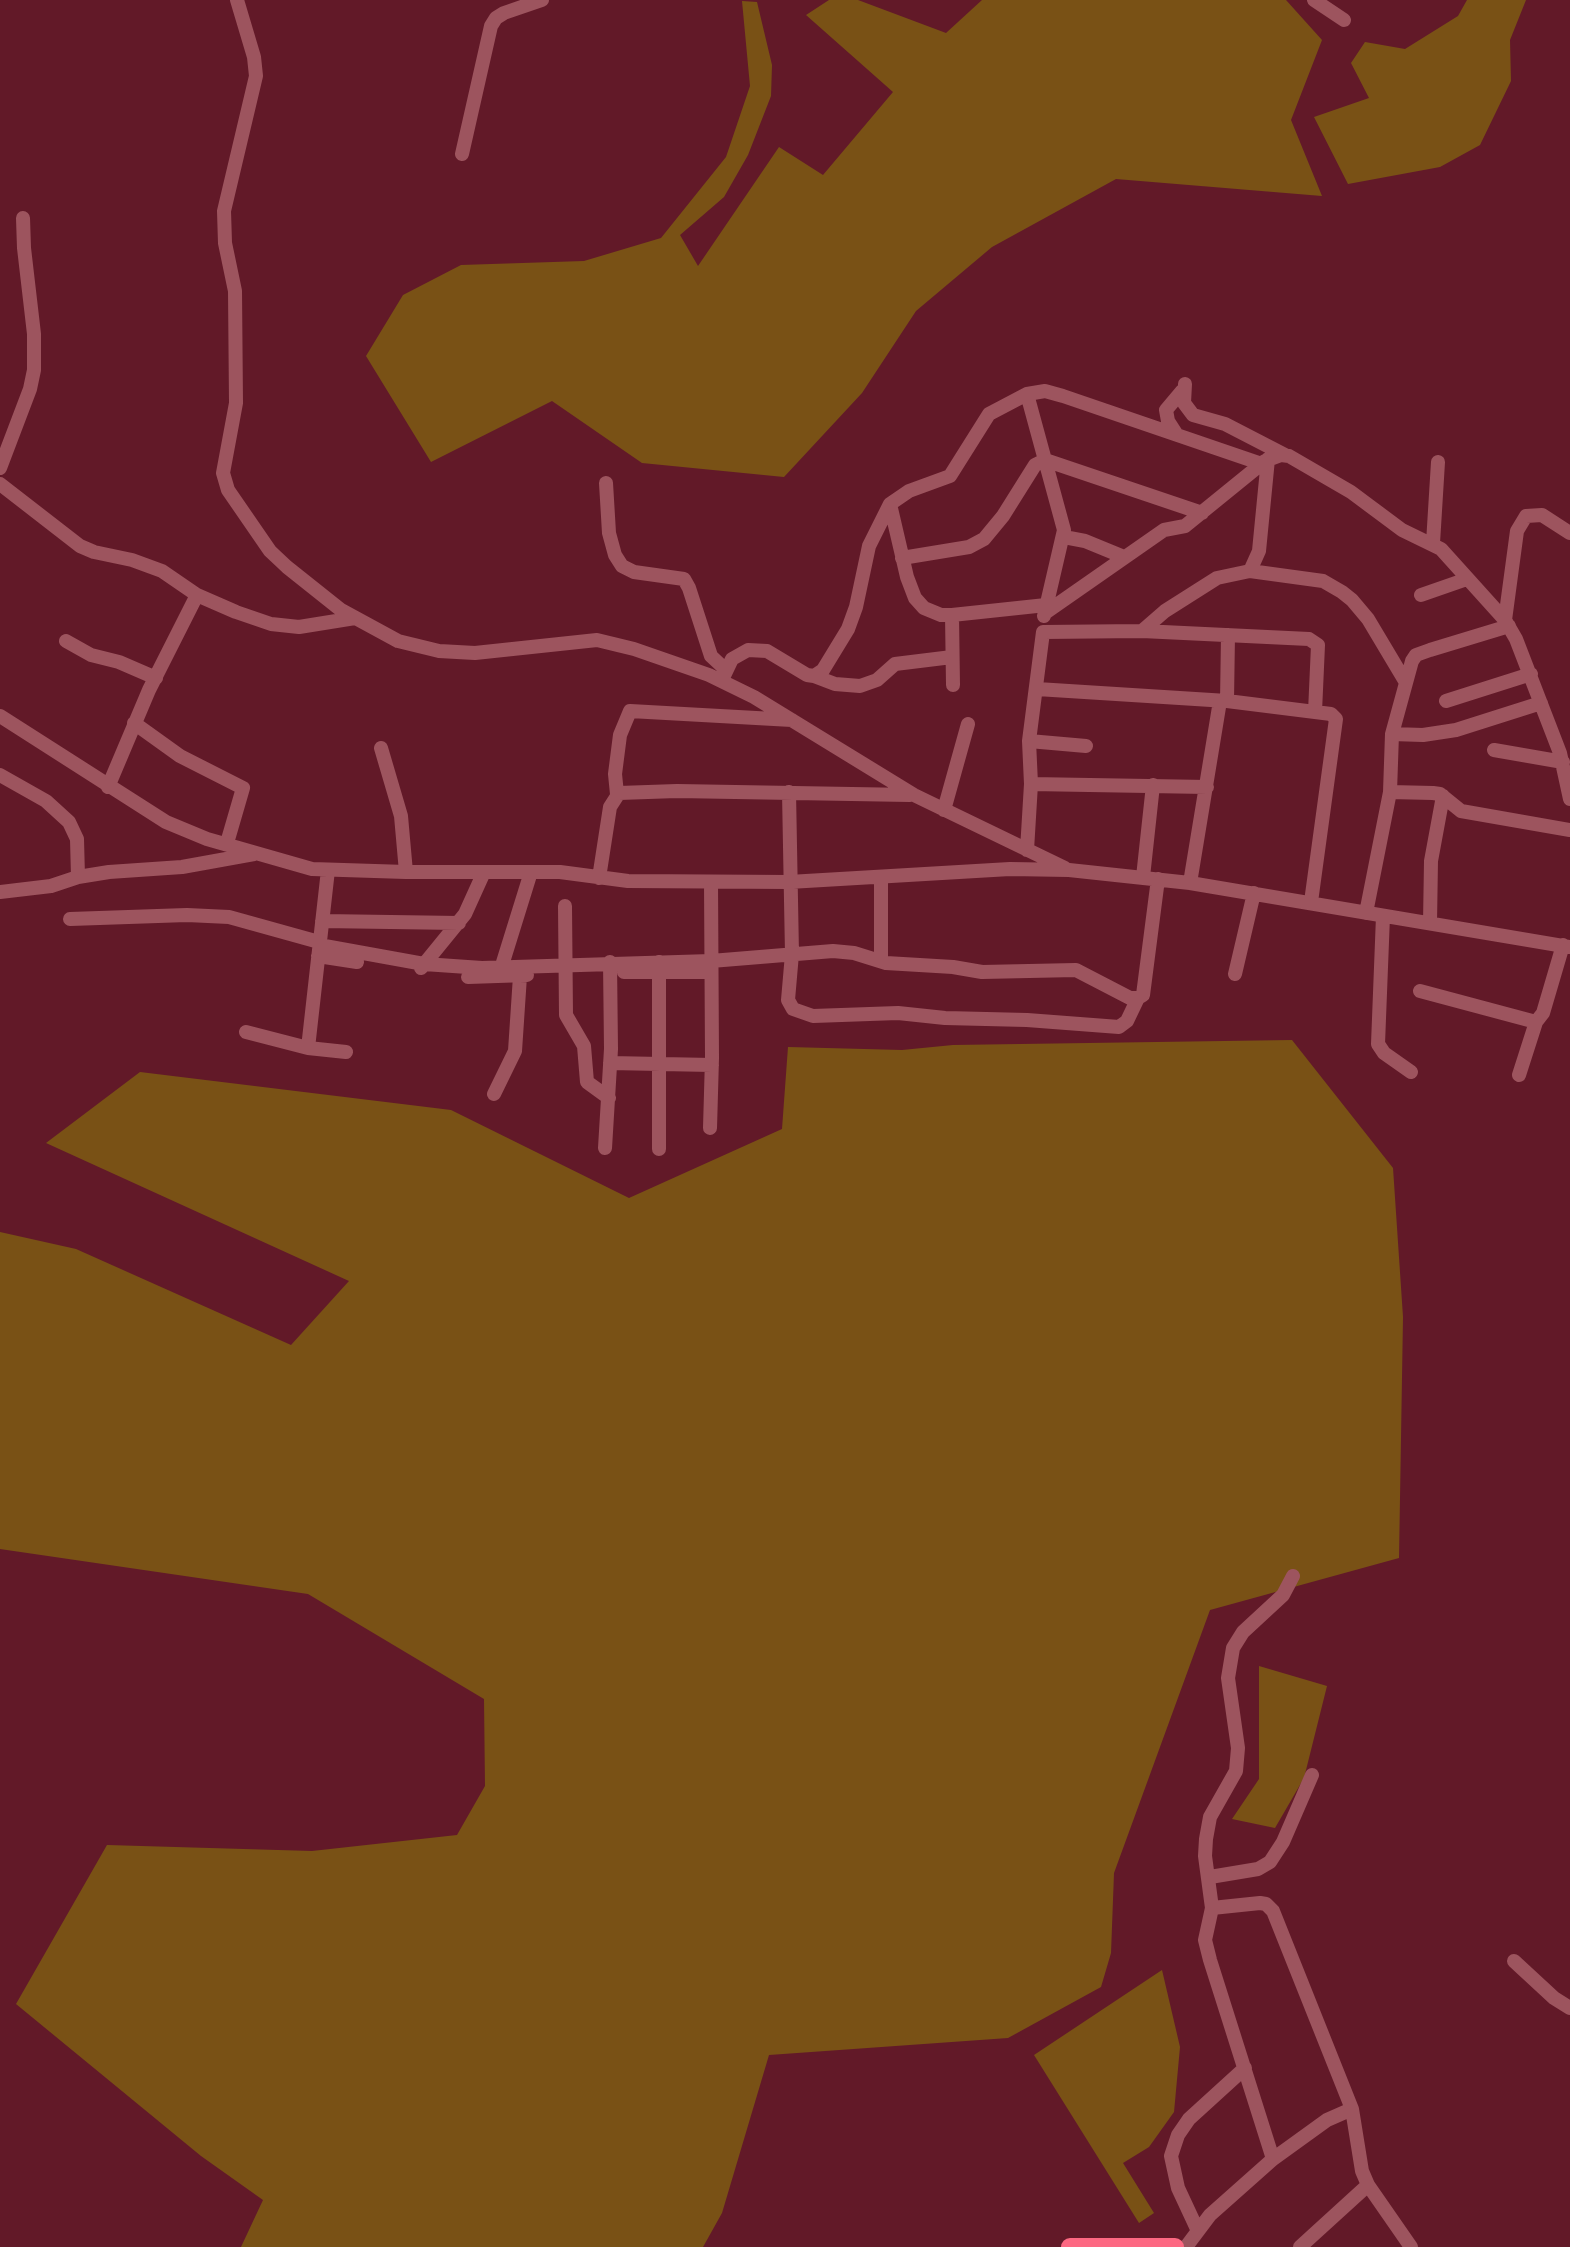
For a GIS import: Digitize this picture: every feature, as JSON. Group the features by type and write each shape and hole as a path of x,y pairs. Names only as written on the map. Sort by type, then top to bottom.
{"main road":[{"path":"1070,2247 1175,2247"}],"street":[{"path":"237,0 254,57 256,76 224,211 225,243 235,291 236,403 223,473 228,490 270,551 295,574 355,618 398,641 439,651 475,653 574,640 597,640 724,675 792,721 914,795 1069,870"},
{"path":"462,154 491,26 504,13 542,0"},
{"path":"1314,0 1344,20"},
{"path":"0,468 30,389 34,370 34,334 23,218"},
{"path":"1177,435 1168,421 1166,410 1184,387 1186,408 1193,415 1225,424 1285,455 1351,492 1402,530 1433,543 1507,623 1565,757 1570,799"},
{"path":"814,676 828,663 848,629 869,546 890,504 909,491 950,476 989,414 1027,394 1045,391 1063,396 1265,462"},
{"path":"1020,869 1031,784 1029,741 1045,609 1064,537 1027,394"},
{"path":"890,504 910,587 918,602 929,611 952,615 1045,609 1164,530 1185,526 1265,462 1285,455"},
{"path":"902,558 969,547 984,539 1003,516 1035,465 1045,460 1202,513"},
{"path":"1250,571 1259,551 1265,462"},
{"path":"1433,543 1438,462"},
{"path":"606,483 609,533 615,555 622,566 634,572 684,579 711,656 724,675"},
{"path":"0,484 80,546 162,571 197,595 271,624 299,627 355,618"},
{"path":"1507,623 1517,531 1526,516 1542,515 1570,533"},
{"path":"1064,537 1085,541 1124,557"},
{"path":"1142,631 1165,611 1217,578 1250,571 1323,581 1342,592 1368,619 1405,681"},
{"path":"1421,595 1467,579"},
{"path":"108,787 134,723 197,595"},
{"path":"952,615 953,685"},
{"path":"1366,913 1390,792 1392,734 1405,681 1416,655 1507,623"},
{"path":"1043,632 1142,631 1309,639 1318,645 1315,712"},
{"path":"1190,883 1224,701 1228,635"},
{"path":"66,641 97,657 119,662 156,678"},
{"path":"724,675 735,655 759,649 770,652 807,675 835,684 860,686 877,680 895,664 952,657"},
{"path":"1446,701 1531,674"},
{"path":"1037,689 1224,701 1331,714 1336,719 1311,902"},
{"path":"1392,734 1423,735 1456,730 1541,703"},
{"path":"759,719 775,710"},
{"path":"599,878 610,807 617,794 615,774 620,735 630,711 792,721"},
{"path":"0,716 166,822 254,854 328,870 560,872 599,878 711,882 881,879 1020,869 1069,870 1190,883 1566,946 1519,1075"},
{"path":"134,723 180,756 243,788 227,843"},
{"path":"944,810 968,724"},
{"path":"1029,741 1086,746"},
{"path":"381,748 401,816 406,872"},
{"path":"1494,750 1565,757"},
{"path":"0,775 46,801 69,822 77,839 78,877"},
{"path":"1031,784 1207,787"},
{"path":"789,792 792,954 788,1000 793,1009 813,1016 898,1013 1119,1027 1127,1021 1138,998 1143,995 1153,785"},
{"path":"617,794 641,791 914,795"},
{"path":"1390,792 1423,792 1443,796 1461,811 1570,830"},
{"path":"1430,923 1431,861 1443,796"},
{"path":"0,892 51,886 78,877 109,872 182,867 254,854"},
{"path":"308,1048 328,870"},
{"path":"421,968 459,923 471,904 484,872"},
{"path":"499,973 531,872"},
{"path":"881,879 881,961"},
{"path":"710,1128 711,882"},
{"path":"1235,974 1254,893"},
{"path":"565,906 566,1015 584,1046 586,1080 591,1087 609,1098"},
{"path":"70,919 187,915 229,917 318,948 421,968 462,968 520,976 565,968"},
{"path":"1383,916 1378,1044 1384,1053 1411,1072"},
{"path":"322,921 459,923"},
{"path":"499,973 565,968 711,966 833,951 881,961 982,972 1076,970 1130,998 1138,998"},
{"path":"605,1148 610,1063 610,967"},
{"path":"659,967 659,1149"},
{"path":"494,1094 515,1051 520,976"},
{"path":"1420,991 1536,1022"},
{"path":"246,1032 308,1048 346,1052"},
{"path":"610,1063 712,1065"},
{"path":"1273,2159 1205,1940 1212,1908 1205,1856 1210,1817 1236,1771 1238,1748 1228,1678 1233,1648 1243,1632 1283,1595 1293,1576"},
{"path":"1210,1877 1258,1869 1270,1862 1283,1842 1312,1775"},
{"path":"1212,1908 1260,1903 1273,1911 1352,2109 1362,2171 1368,2185 1411,2247"},
{"path":"1514,1961 1554,1998 1570,2008"},
{"path":"1198,2231 1178,2188 1171,2156 1178,2135 1189,2119 1245,2068"},
{"path":"1186,2247 1218,2208 1273,2159 1327,2120 1352,2109"},
{"path":"1300,2247 1368,2185"}],"shaded area":[{"path":"829,0 858,0 946,33 982,0 1286,0 1322,40 1291,120 1322,196 1116,179 992,247 916,311 862,393 784,477 642,463 552,401 431,462 366,356 403,295 461,265 584,261 661,238 726,157 750,86 742,1 757,2 772,65 771,96 748,155 724,197 680,235 698,266 779,147 823,175 893,92 806,15"},
{"path":"1467,0 1526,0 1510,40 1511,81 1480,145 1440,167 1348,184 1314,117 1369,98 1351,63 1365,42 1405,49 1458,16"},
{"path":"1292,1040 1393,1168 1403,1317 1399,1558 1210,1610 1114,1873 1111,1953 1101,1987 1008,2038 769,2055 722,2213 703,2247 241,2247 263,2200 201,2156 16,2004 107,1845 312,1851 457,1835 485,1786 484,1699 308,1594 0,1549 0,1232 76,1249 291,1345 349,1281 46,1143 140,1072 451,1110 629,1198 782,1129 788,1047 902,1050 953,1045"},
{"path":"1259,1666 1327,1686 1304,1778 1275,1828 1232,1819 1259,1779"},
{"path":"1162,1970 1180,2047 1174,2112 1149,2147 1123,2163 1154,2213 1139,2223 1034,2055"}]}
